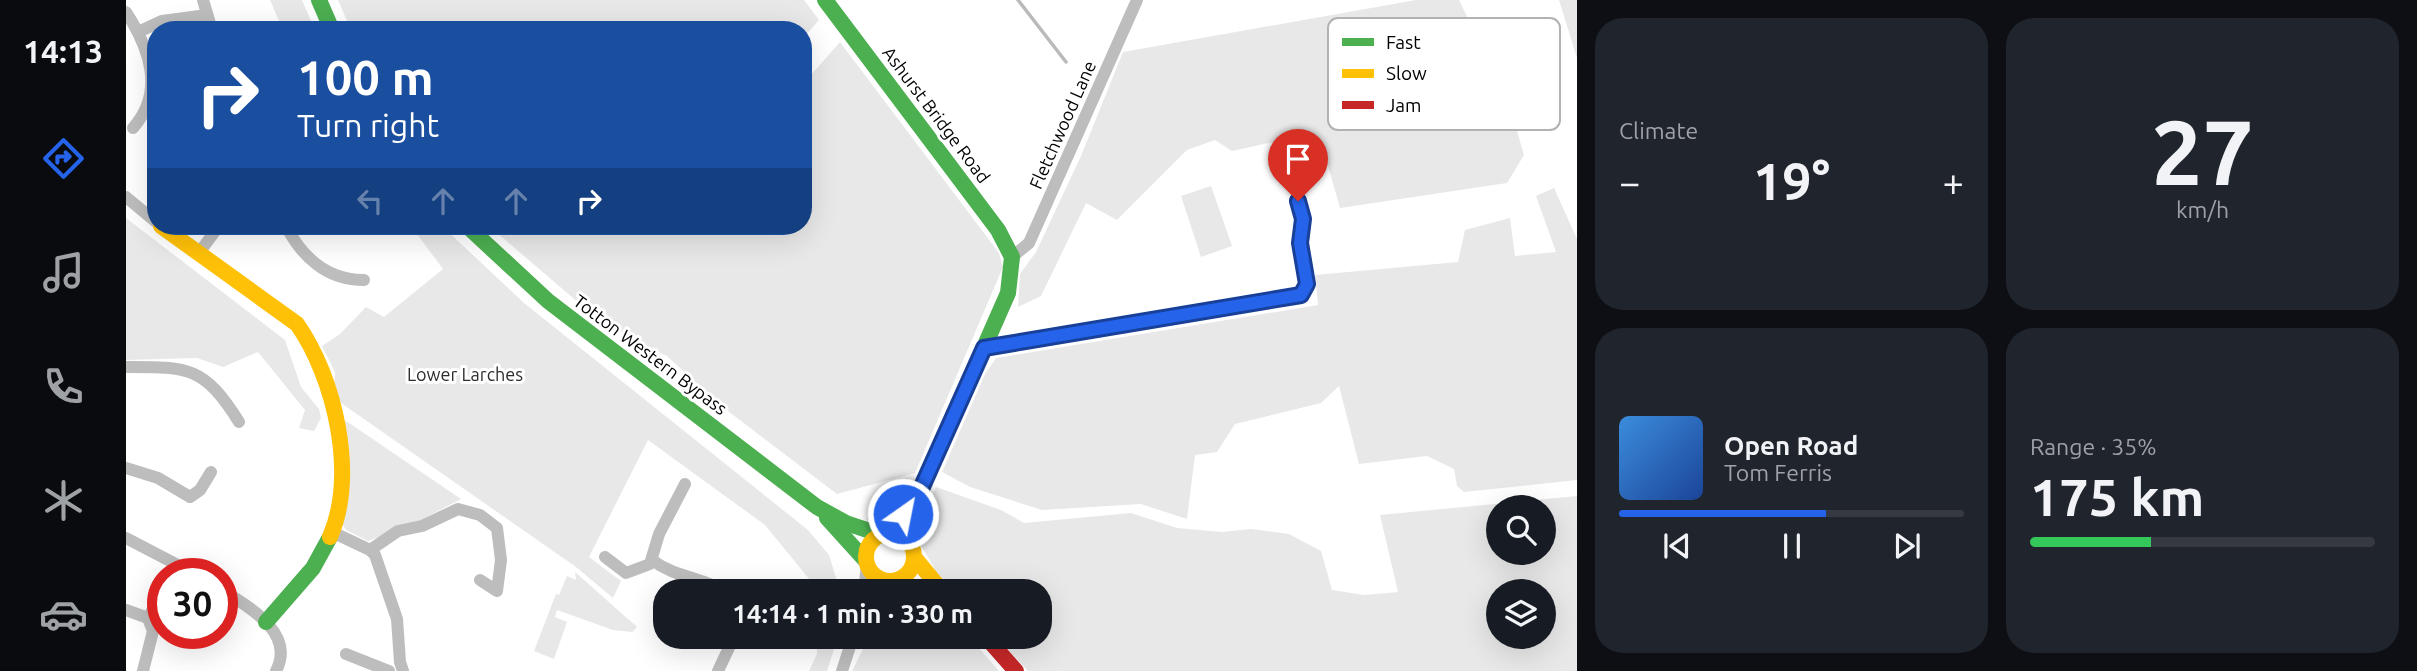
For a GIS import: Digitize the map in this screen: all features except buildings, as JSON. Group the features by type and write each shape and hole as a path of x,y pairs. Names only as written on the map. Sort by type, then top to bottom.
{"street":[{"path":"203,0 209,21"},
{"path":"320,0 328,21"},
{"name":"Ashurst Bridge Road","path":"825,0 998,230 1012,257"},
{"name":"Fletchwood Lane","path":"1012,257 1029,243 1137,0"},
{"path":"126,12 138,32 147,58"},
{"path":"162,21 207,15"},
{"path":"138,32 147,28"},
{"path":"142,140 129,126 145,112 147,106"},
{"path":"126,197 147,214"},
{"path":"172,235 286,314 311,342 333,408 341,475 339,508 332,532 311,569 266,622"},
{"path":"198,254 212,235"},
{"path":"291,235 298,248 312,261 341,278 364,280"},
{"name":"Totton Western Bypass","path":"477,235 548,301 817,507 846,523 884,534"},
{"path":"932,579 914,557 907,541 916,500 1008,293 1012,257"},
{"path":"126,367 183,369 211,375 215,386 239,422"},
{"path":"126,468 158,478 190,496 200,490 211,472"},
{"path":"605,557 626,573 647,566 652,560 659,534 685,484"},
{"path":"865,579 869,545 884,534 916,500"},
{"name":"Totton Western Bypass","path":"817,507 866,562"},
{"path":"370,550 398,531 412,530 458,509 467,509 481,515 497,528 500,537 497,591 480,580"},
{"path":"332,532 376,555 397,619 397,671 346,654"},
{"path":"884,534 894,534 907,541"},
{"path":"126,538 157,558"},
{"path":"899,579 911,567 914,557"},
{"path":"652,560 674,574 695,579"},
{"path":"866,562 881,579"},
{"path":"238,602 275,631 282,653 276,671"},
{"path":"126,610 147,619"},
{"path":"143,671 148,649"},
{"path":"718,671 728,649"},
{"path":"842,671 850,649"},
{"path":"997,649 1016,671"}],"lane":[{"path":"984,348 1301,295 1307,289 1300,243 1303,219 1288,164"}],"green space":[{"path":"270,0 302,0 311,21 279,21"},
{"path":"338,0 804,0 819,20 812,28 812,21 347,21"},
{"path":"1416,0 1459,0 1468,18 1328,18 1328,130 1517,130 1524,155 1507,183 1340,208 1323,148 1292,154 1287,139 1232,151 1215,140 1187,150 1117,220 1086,203 1041,296 1018,307 1020,274 1036,252 1081,156 1123,52"},
{"path":"1559,0 1577,0 1577,58"},
{"path":"840,42 999,253 1003,267 915,473 837,494 720,405 667,356 639,343 587,310 500,235 812,235 812,74"},
{"path":"1211,186 1232,246 1201,257 1181,196"},
{"path":"1554,188 1577,239 1577,480 1464,492 1457,486 1454,469 1427,456 1359,464 1339,386 1321,403 1235,424 1217,452 1195,455 1187,519 1141,504 1042,510 970,487 942,472 985,374 996,358 1318,305 1315,275 1458,262 1465,230 1510,218 1515,256 1556,252 1536,196"},
{"path":"126,218 285,340 301,387 319,409 321,418 314,431 299,428 305,410 258,352 223,367 197,358 126,360"},
{"name":"Lower Larches","path":"418,235 452,235 524,303 808,530 829,555 836,579 809,579 765,525 648,440 589,557 621,581 613,598 576,567 341,403 334,388 335,372 322,346 340,334 366,307 384,317 443,269"},
{"path":"339,417 461,499 411,525 368,541 346,530 341,522"},
{"path":"936,487 1001,510 1024,523 1131,513 1177,528 1222,532 1251,529 1289,534 1321,551 1332,590 1364,595 1398,592 1380,515 1486,505 1486,565 1556,565 1556,498 1577,496 1577,671 1028,671 1008,649 1052,649 1052,579 943,579 918,540 923,516"},
{"path":"575,572 637,627 632,632 613,630 557,610 555,617 567,622 554,659 534,651 556,594 559,595 567,576 576,580"},
{"path":"817,649 834,649 827,671 809,671"},
{"path":"863,649 980,649 999,671 852,671"}],"waterway":[{"path":"1018,0 1066,62"}],"traffic: fast":[{"path":"319,0 328,21"},
{"path":"825,0 998,230 1012,257 1008,293 960,402"},
{"path":"477,235 548,301 817,507 846,523 882,535"},
{"path":"827,518 866,561"},
{"path":"266,622 313,568 330,537"}],"traffic: slow":[{"path":"173,235 297,324 310,346 322,371 338,427 342,485 338,512 330,537"},
{"path":"890,533 907,540 914,557 907,574 890,581 873,574 866,557 873,540 890,533"},
{"path":"914,557 932,579"}],"traffic: jam":[{"path":"907,541 916,500 960,402"},
{"path":"997,649 1016,671"}],"route":[{"path":"903,514 916,500 984,348 1297,297 1307,289 1300,243 1303,219 1298,201"}]}
